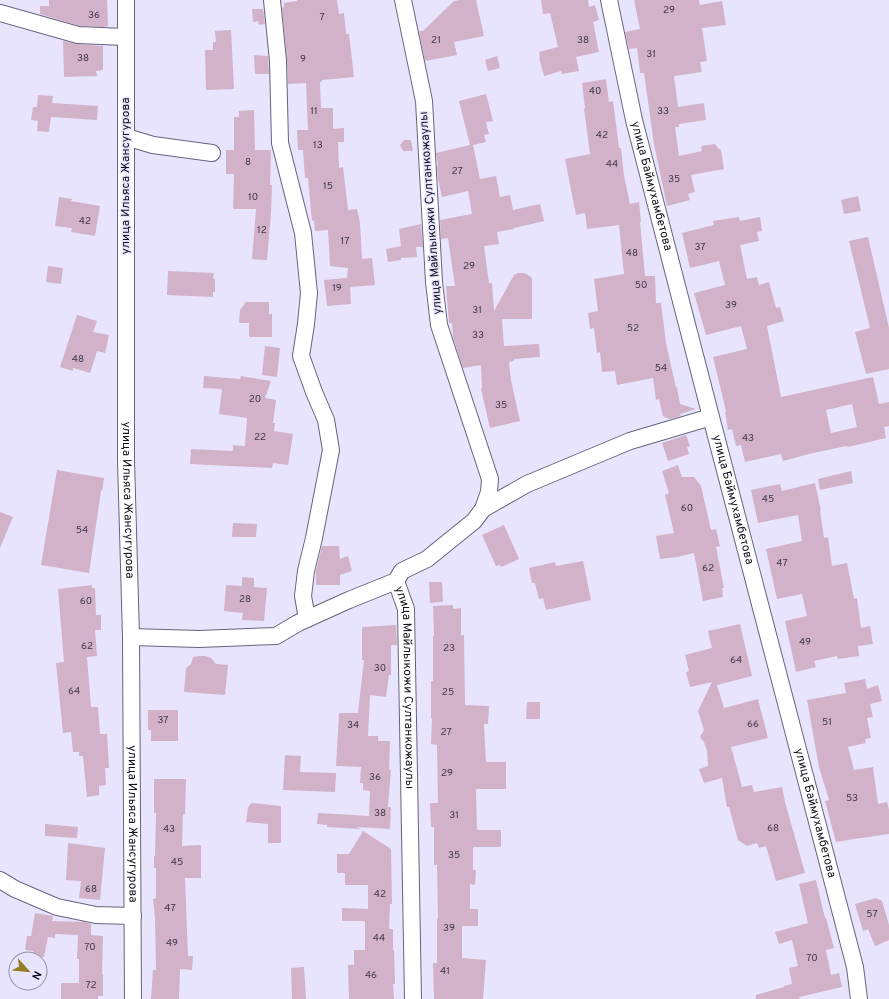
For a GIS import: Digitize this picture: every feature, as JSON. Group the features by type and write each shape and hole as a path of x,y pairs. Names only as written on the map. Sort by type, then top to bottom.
{"street":[{"name":"улица Ильяса Жансугурова","path":"126,0 126,460 131,637 133,999"},
{"path":"272,0 278,61 280,143 303,233 309,293 301,356 326,420 331,450 306,571 303,596 307,620"},
{"name":"улица Майлыкожи Султанкожаулы","path":"403,0 424,100 434,282 439,325 490,479 489,492 483,509 474,521 427,559 402,571 396,581 406,609 413,999"},
{"name":"улица Баймухамбетова","path":"609,0 634,120 855,966 859,999"},
{"path":"0,13 78,35 126,37"},
{"path":"126,137 153,145 212,154"},
{"path":"483,509 528,484 630,442 711,417"},
{"path":"131,637 199,639 276,636 298,623 396,581"},
{"path":"0,880 15,889 57,907 96,914 133,916"}],"building":[{"path":"49,0 107,0 108,26 80,26 40,14 40,6 49,6"},
{"path":"297,0 337,0 339,14 344,13 346,34 349,34 354,77 322,80 322,82 320,82 321,108 333,108 333,129 344,128 344,142 338,142 339,168 343,167 348,210 357,209 360,223 362,259 372,258 375,285 350,287 351,304 327,306 324,280 347,278 348,268 330,266 328,230 315,231 314,220 312,221 308,178 305,178 303,150 298,150 297,130 308,130 306,83 288,84 282,8 284,7 284,3"},
{"path":"476,0 484,36 454,42 457,55 425,61 419,31 423,31 454,1"},
{"path":"541,0 588,0 589,7 595,5 599,20 593,22 599,52 576,57 579,71 562,74 561,71 544,76 539,52 558,47 550,13 543,14"},
{"path":"634,0 699,0 700,5 722,1 726,25 702,28 707,61 700,62 702,72 674,76 678,107 704,103 706,120 679,124 679,127 675,127 679,156 702,151 701,146 715,144 721,150 724,169 691,175 695,192 688,194 690,200 667,206 654,144 644,73 640,73 637,48 629,49 625,32 640,29"},
{"path":"252,9 263,9 265,24 259,25 258,21 253,22"},
{"path":"231,30 234,89 206,90 205,50 213,50 213,42 216,42 215,31"},
{"path":"63,41 77,44 103,46 103,70 96,71 97,76 64,77"},
{"path":"254,55 268,56 269,74 255,74"},
{"path":"497,56 500,68 488,71 485,60"},
{"path":"606,79 609,102 613,101 619,148 621,148 624,176 630,204 639,202 645,276 655,276 656,303 661,303 666,343 680,404 696,409 680,414 681,416 669,419 663,416 659,399 656,400 653,378 617,385 615,371 602,372 600,352 597,353 594,328 590,329 588,313 598,311 594,279 624,274 619,225 587,229 585,213 576,215 565,159 590,154 582,83"},
{"path":"486,94 493,121 486,122 489,134 484,135 486,142 473,145 480,179 496,176 500,197 510,195 513,210 540,204 544,221 497,232 499,244 484,246 489,283 492,283 494,311 514,275 524,273 532,278 532,319 502,319 504,346 539,344 540,357 514,359 514,361 509,362 511,380 520,421 490,428 481,389 481,365 463,368 453,337 452,323 449,323 446,286 455,286 448,238 441,239 440,220 472,214 468,191 442,197 438,179 436,153 470,145 459,101"},
{"path":"38,95 53,96 52,103 98,106 97,120 51,117 49,132 37,131 38,121 31,120 33,107 37,107"},
{"path":"254,110 255,150 271,150 271,213 267,260 252,259 256,209 233,209 234,174 226,174 226,150 234,150 234,117 239,117 239,111"},
{"path":"404,140 411,140 413,151 403,151 400,145"},
{"path":"858,196 861,211 844,214 841,200"},
{"path":"59,197 72,199 71,201 100,206 95,236 71,232 72,228 55,226"},
{"path":"739,217 740,221 760,217 762,231 757,232 759,241 740,245 747,279 757,277 759,285 769,282 776,308 780,307 784,321 767,326 781,397 873,377 879,404 889,402 889,426 884,427 886,438 813,453 783,461 781,454 745,462 741,445 736,446 732,429 728,430 726,411 713,357 747,349 741,326 706,335 694,293 725,285 719,261 690,268 682,233 714,225 713,221","holes":["852,404 857,427 831,433 826,410"]},
{"path":"421,224 423,247 416,247 417,257 401,258 401,260 388,262 386,249 401,246 399,229"},
{"path":"868,237 889,328 889,369 866,374 855,332 870,328 849,241"},
{"path":"48,266 63,268 61,284 46,282"},
{"path":"168,271 214,273 213,279 215,279 215,292 213,292 213,297 167,295"},
{"path":"246,302 269,302 269,314 272,314 272,337 249,337 249,323 239,323 240,310"},
{"path":"77,315 97,321 93,332 109,335 105,353 97,351 90,373 73,368 73,371 60,367"},
{"path":"265,346 280,348 277,377 262,375"},
{"path":"204,376 240,379 241,376 271,381 265,398 276,400 273,423 275,423 274,431 293,434 288,465 273,463 272,468 190,464 191,449 233,451 233,445 245,446 247,418 219,414 222,389 203,388"},
{"path":"686,435 690,446 687,447 689,454 668,461 662,443"},
{"path":"678,465 682,477 694,477 701,486 711,530 716,529 720,546 716,547 724,588 722,588 723,597 703,601 694,553 660,559 656,536 674,533 665,495 669,493 662,471"},
{"path":"57,470 104,478 89,573 41,565"},
{"path":"851,471 853,483 820,490 818,479"},
{"path":"815,483 821,511 824,538 828,537 832,566 847,563 854,599 857,598 861,628 870,626 873,644 858,646 859,656 838,659 837,656 814,661 816,667 796,672 785,621 807,616 802,594 777,599 766,549 802,541 798,515 758,523 751,490 780,484 782,491"},
{"path":"0,512 13,517 0,548"},
{"path":"233,523 257,524 256,537 232,537"},
{"path":"504,525 519,559 501,567 500,565 496,566 482,535"},
{"path":"322,546 339,546 340,559 348,556 352,571 340,575 340,585 316,585 316,571"},
{"path":"583,561 591,600 546,610 543,598 539,599 535,583 532,583 529,568 555,562 556,566"},
{"path":"242,577 254,578 254,587 267,588 264,621 242,620 243,613 224,611 226,585 242,586"},
{"path":"429,582 442,582 443,602 430,603"},
{"path":"92,585 92,588 95,588 96,615 101,615 101,630 95,630 97,656 87,657 91,707 98,707 100,734 107,734 109,768 105,768 106,785 99,786 99,795 87,797 83,756 79,756 79,752 73,752 71,732 63,733 56,663 64,662 58,589"},
{"path":"453,605 453,609 461,608 461,635 464,635 465,705 489,706 488,724 484,724 486,762 506,762 506,789 476,789 477,830 501,830 501,847 473,847 473,870 476,870 475,885 470,884 470,909 478,909 478,926 462,926 462,958 486,960 483,999 434,999 433,963 437,963 438,919 437,865 434,865 434,827 431,827 430,803 438,803 437,745 431,744 431,681 433,681 434,635 433,606"},
{"path":"740,624 752,676 717,685 724,708 758,699 768,738 731,747 742,787 752,785 754,792 782,787 805,873 776,881 766,846 759,848 757,843 747,846 738,840 729,807 727,807 722,778 704,783 699,769 708,766 707,751 704,742 700,737 704,730 698,711 712,682 690,687 686,672 689,671 685,655 712,648 708,631"},
{"path":"396,625 397,645 391,645 391,675 389,675 386,697 370,695 368,736 378,736 378,741 390,741 389,770 391,770 388,807 391,807 390,829 327,827 327,825 317,824 318,813 369,816 370,791 363,790 363,783 360,783 361,767 336,766 339,713 358,713 364,660 362,660 362,627"},
{"path":"199,656 211,658 216,664 228,665 225,695 184,692 186,668 191,664 193,657"},
{"path":"865,679 867,689 878,685 882,701 870,704 873,717 867,718 871,738 865,739 866,743 848,747 854,770 873,767 878,804 887,802 889,810 889,834 836,842 825,801 829,800 819,767 807,700 846,693 844,683"},
{"path":"527,702 540,702 540,719 526,719"},
{"path":"148,710 178,710 178,741 151,741 151,730 148,730"},
{"path":"285,755 301,756 300,772 336,773 335,792 283,790"},
{"path":"154,779 186,779 182,846 201,845 201,878 185,878 188,956 193,956 192,970 180,969 179,999 151,999 153,970 156,970 153,899 156,898 156,868 154,868 156,813 154,813"},
{"path":"251,803 281,806 281,843 268,843 268,824 246,822 248,808"},
{"path":"45,824 78,827 77,838 45,836"},
{"path":"363,831 391,849 392,904 390,904 389,929 393,929 395,984 393,984 394,999 349,999 348,965 354,965 354,950 365,950 365,921 342,921 342,908 368,909 368,885 345,885 345,873 337,873 337,854 349,854"},
{"path":"68,843 105,848 100,900 79,898 81,881 66,880"},
{"path":"816,880 834,948 826,950 831,975 839,973 842,987 799,997 800,999 756,999 756,995 792,984 789,968 798,966 792,940 779,944 775,932 808,923 799,884"},
{"path":"876,898 882,901 889,925 889,940 875,946 868,929 863,931 855,904"},
{"path":"35,913 53,916 52,921 84,922 91,924 91,935 103,936 103,996 98,996 98,999 61,999 61,983 79,983 79,959 77,959 78,935 55,934 55,938 48,937 45,951 25,950 27,936 31,936"},
{"path":"304,967 306,999 292,999 291,968"}]}
